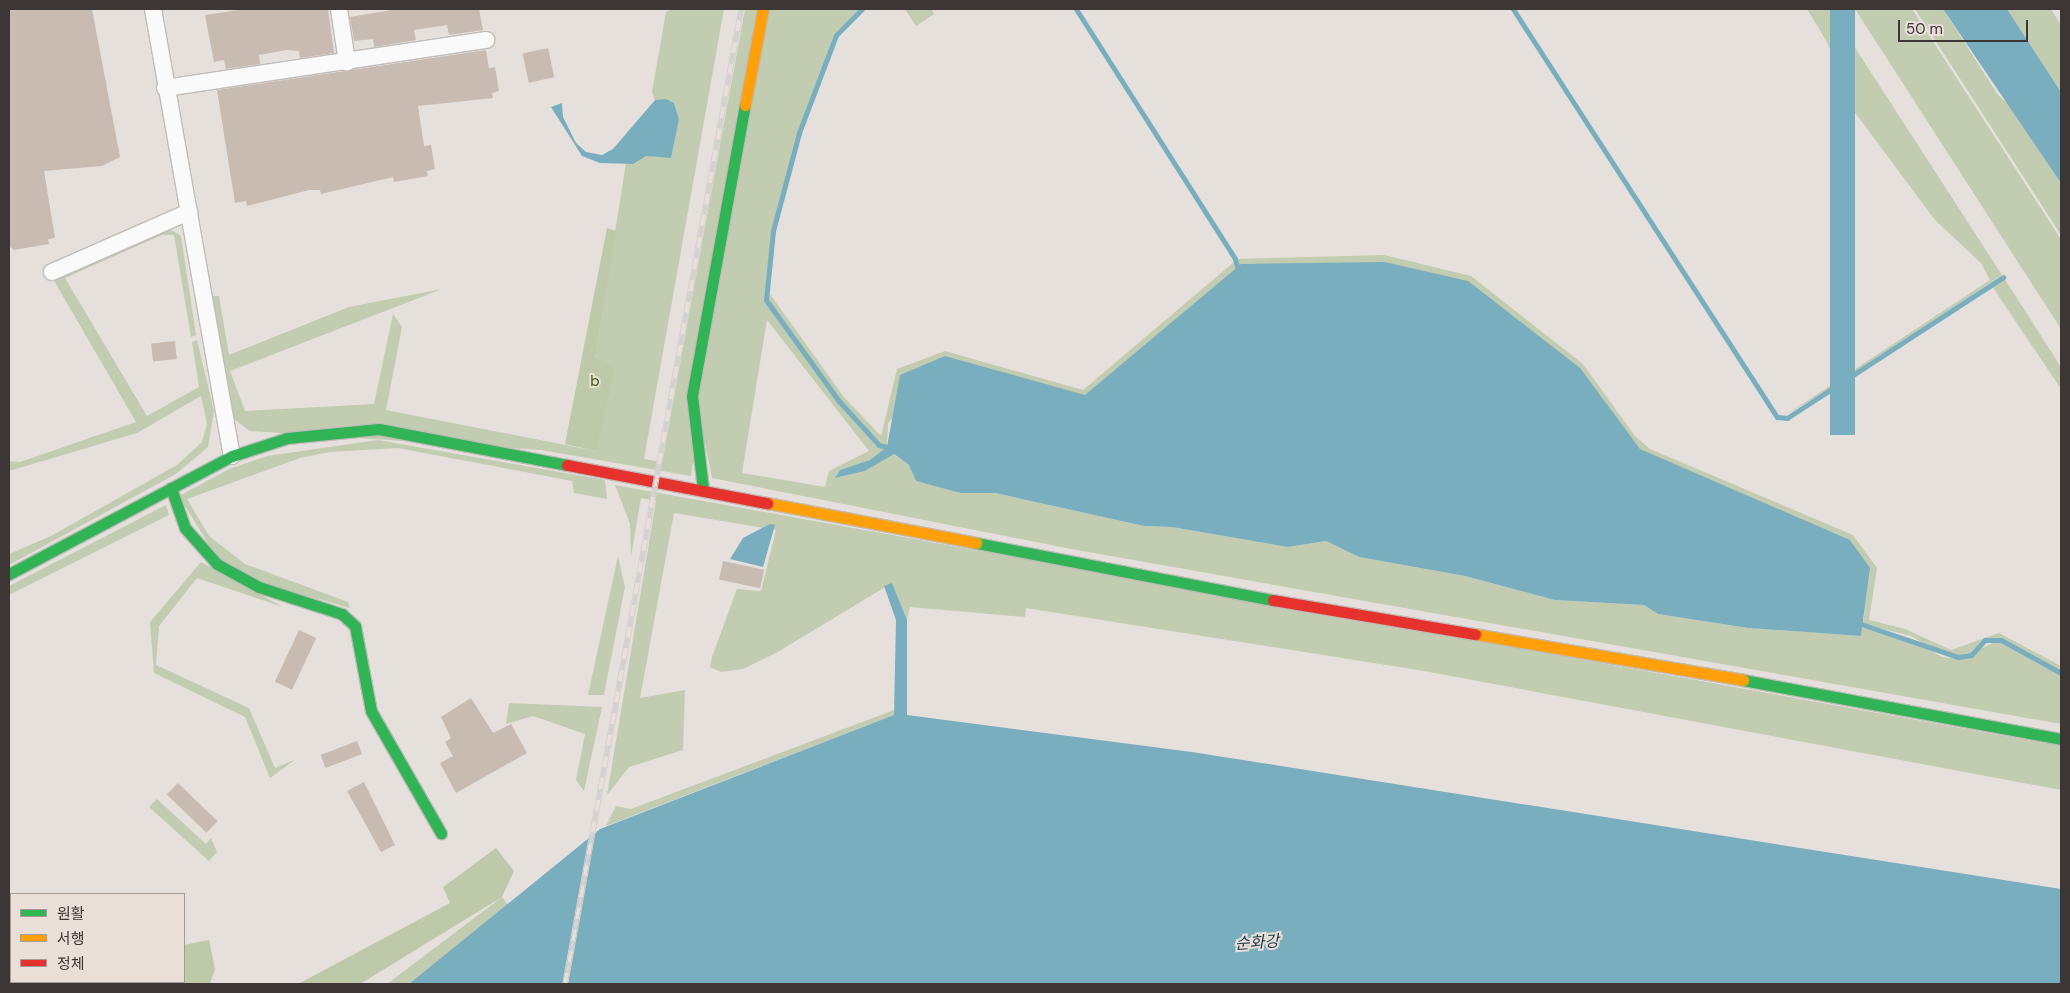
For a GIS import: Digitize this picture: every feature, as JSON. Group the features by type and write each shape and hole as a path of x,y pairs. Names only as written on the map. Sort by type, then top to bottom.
{"street":[{"path":"152,9 232,456"},
{"path":"339,9 346,62"},
{"path":"703,489 692,396 763,9"},
{"path":"165,88 486,40"},
{"path":"52,272 189,212"},
{"path":"9,574 232,456 287,438 379,429 703,489 1332,611 1692,670 2061,739"},
{"path":"171,488 184,528 217,564 259,587 342,614 355,626 371,711 441,833"}],"green space":[{"path":"672,9 724,9 644,459 662,462 745,9 760,9 691,476 541,450 250,431 234,419 208,296 219,296 229,355 349,307 442,289 230,371 245,411 374,404 393,314 402,327 386,410 596,451 595,358 626,163 646,156 664,156 679,119 674,103 655,100 652,92 666,12"},
{"path":"766,9 861,9 834,34 798,133 772,231 764,300 837,400 878,446 886,449 870,460 840,470 835,478 865,471 893,454 910,466 916,481 960,493 995,493 1144,526 1172,527 1288,547 1326,541 1359,557 1465,576 1555,600 1644,605 1658,614 1748,628 1861,636 1862,628 1878,630 1911,639 1942,657 1960,659 1997,641 2061,675 2061,724 1071,549 712,478 696,397","holes":["767,320 869,451 829,471 825,487 742,473"]},
{"path":"905,9 932,9 934,14 916,26"},
{"path":"1807,9 1830,9 2002,275 1886,355 1781,418 1990,280 1981,263 1935,220 1842,95 1841,77 1827,42"},
{"path":"1855,9 1912,9 2055,230 2061,240 2061,329"},
{"path":"1915,9 1943,9 1998,95 2013,109 2048,161 2061,183 2061,235"},
{"path":"2007,9 2051,9 2061,25 2061,92"},
{"name":"b","path":"607,228 616,231 595,358 615,369 596,451 565,444"},
{"path":"170,229 181,236 196,335 191,337 174,235 162,235 65,278 147,416 199,387 192,342 197,340 214,411 208,447 176,474 9,565 9,554 51,536 177,465 202,442 207,424 201,396 137,433 9,471 9,461 20,462 136,422 53,279"},
{"path":"1384,255 1471,276 1583,364 1635,436 1650,449 1853,535 1877,568 1869,620 1905,629 1951,650 1999,633 2061,666 2061,672 2001,639 1984,639 1970,653 1958,655 1936,651 1911,636 1863,624 1870,568 1640,449 1630,438 1238,266 1236,259"},
{"path":"1234,262 1236,268 1085,396 945,356 888,423 887,445 880,444 839,399 767,300 770,294 843,396 881,436 897,369 945,351 1083,390"},
{"path":"2004,278 2061,367 2061,389 1992,286"},
{"path":"378,440 605,480 607,499 574,493 572,481 398,448 330,452 300,458 187,499 209,536 245,564 348,602 350,608 269,585 216,556 179,496 229,469 267,456"},
{"path":"615,485 2061,746 2061,790 1424,671 1026,608 1025,617 910,607 907,620 892,583 776,653 743,669 721,672 710,667 737,589 761,591 776,530 674,513 640,698 685,690 683,750 629,767 607,795 656,501 641,498 631,557 630,524"},
{"path":"166,505 169,515 9,595 9,586"},
{"path":"618,556 625,587 604,695 588,695"},
{"path":"201,562 283,607 197,578 159,626 156,665 249,708 275,768 296,759 270,778 245,717 154,673 150,622"},
{"path":"509,703 602,707 584,791 576,780 585,734 533,716 506,724"},
{"path":"894,710 894,715 606,826 616,806 631,809"},
{"path":"157,799 206,844 211,838 217,852 209,861 149,807"},
{"path":"496,848 514,871 502,897 360,984 298,984 450,903 443,887"},
{"path":"502,897 509,906 409,984 387,984"},
{"path":"209,940 215,969 210,984 9,984 9,947 10,983 185,983 185,945"}],"water":[{"path":"1830,9 1855,9 1855,435 1830,435"},
{"path":"1943,9 2007,9 2061,92 2061,183"},
{"path":"666,99 674,103 679,119 671,158 646,156 633,164 600,163 582,156 551,107 562,103 563,117 576,143 586,152 602,155 613,149 655,100"},
{"path":"1385,262 1468,281 1580,368 1640,449 1850,540 1870,568 1861,636 1748,628 1658,614 1644,605 1555,600 1465,576 1359,557 1326,541 1288,547 1172,527 1144,526 995,493 960,493 916,481 909,465 894,454 865,471 835,478 840,470 870,460 887,447 900,375 945,356 1085,395 1241,264"},
{"path":"770,524 775,525 763,567 730,559 743,538"},
{"name":"순화강","path":"892,583 907,620 907,715 1192,752 2061,889 2061,984 409,984 600,829 894,715 896,620 884,586"}],"building":[{"path":"9,9 92,9 120,157 102,166 44,171 55,238 48,239 49,244 14,250 9,246"},
{"path":"245,9 328,9 334,53 300,58 299,51 287,50 259,55 260,64 226,69 224,60 214,62 205,15"},
{"path":"397,9 479,9 483,30 449,35 447,25 414,30 416,40 374,47 373,39 354,41 350,17"},
{"path":"548,48 554,77 529,83 523,53"},
{"path":"486,50 489,68 495,67 499,91 492,93 493,98 418,106 424,146 431,145 435,169 427,171 428,176 394,182 393,177 321,194 320,190 309,190 247,206 246,201 235,203 217,90"},
{"path":"175,341 177,359 153,361 151,344"},
{"path":"723,561 764,570 760,588 719,580"},
{"path":"299,630 316,638 292,690 275,682"},
{"path":"471,698 493,733 511,724 527,753 456,793 440,763 453,756 445,742 451,738 441,717"},
{"path":"357,741 362,754 326,768 321,755"},
{"path":"364,782 395,845 381,852 347,791"},
{"path":"178,783 218,821 206,833 167,795"}],"waterway":[{"path":"862,9 836,35 799,133 773,231 766,300 838,400 879,445 887,447"},
{"path":"1076,9 1235,259 1239,273"},
{"path":"1513,9 1777,417 1787,418 2003,277"},
{"path":"1858,623 1958,657 1971,655 1985,640 2001,640 2061,673"}],"railway":[{"path":"565,984 741,9"}],"traffic: fast":[{"path":"703,489 692,396 745,105"},
{"path":"9,574 232,456 287,438 379,429 567,465"},
{"path":"171,488 185,528 217,564 259,587 342,614 355,626 371,711 441,833"},
{"path":"976,543 1273,600"},
{"path":"1743,680 2061,739"}],"traffic: slow":[{"path":"745,105 763,9"},
{"path":"767,503 976,543"},
{"path":"1475,634 1743,680"}],"traffic: jam":[{"path":"567,465 767,503"},
{"path":"1273,600 1475,634"}]}
